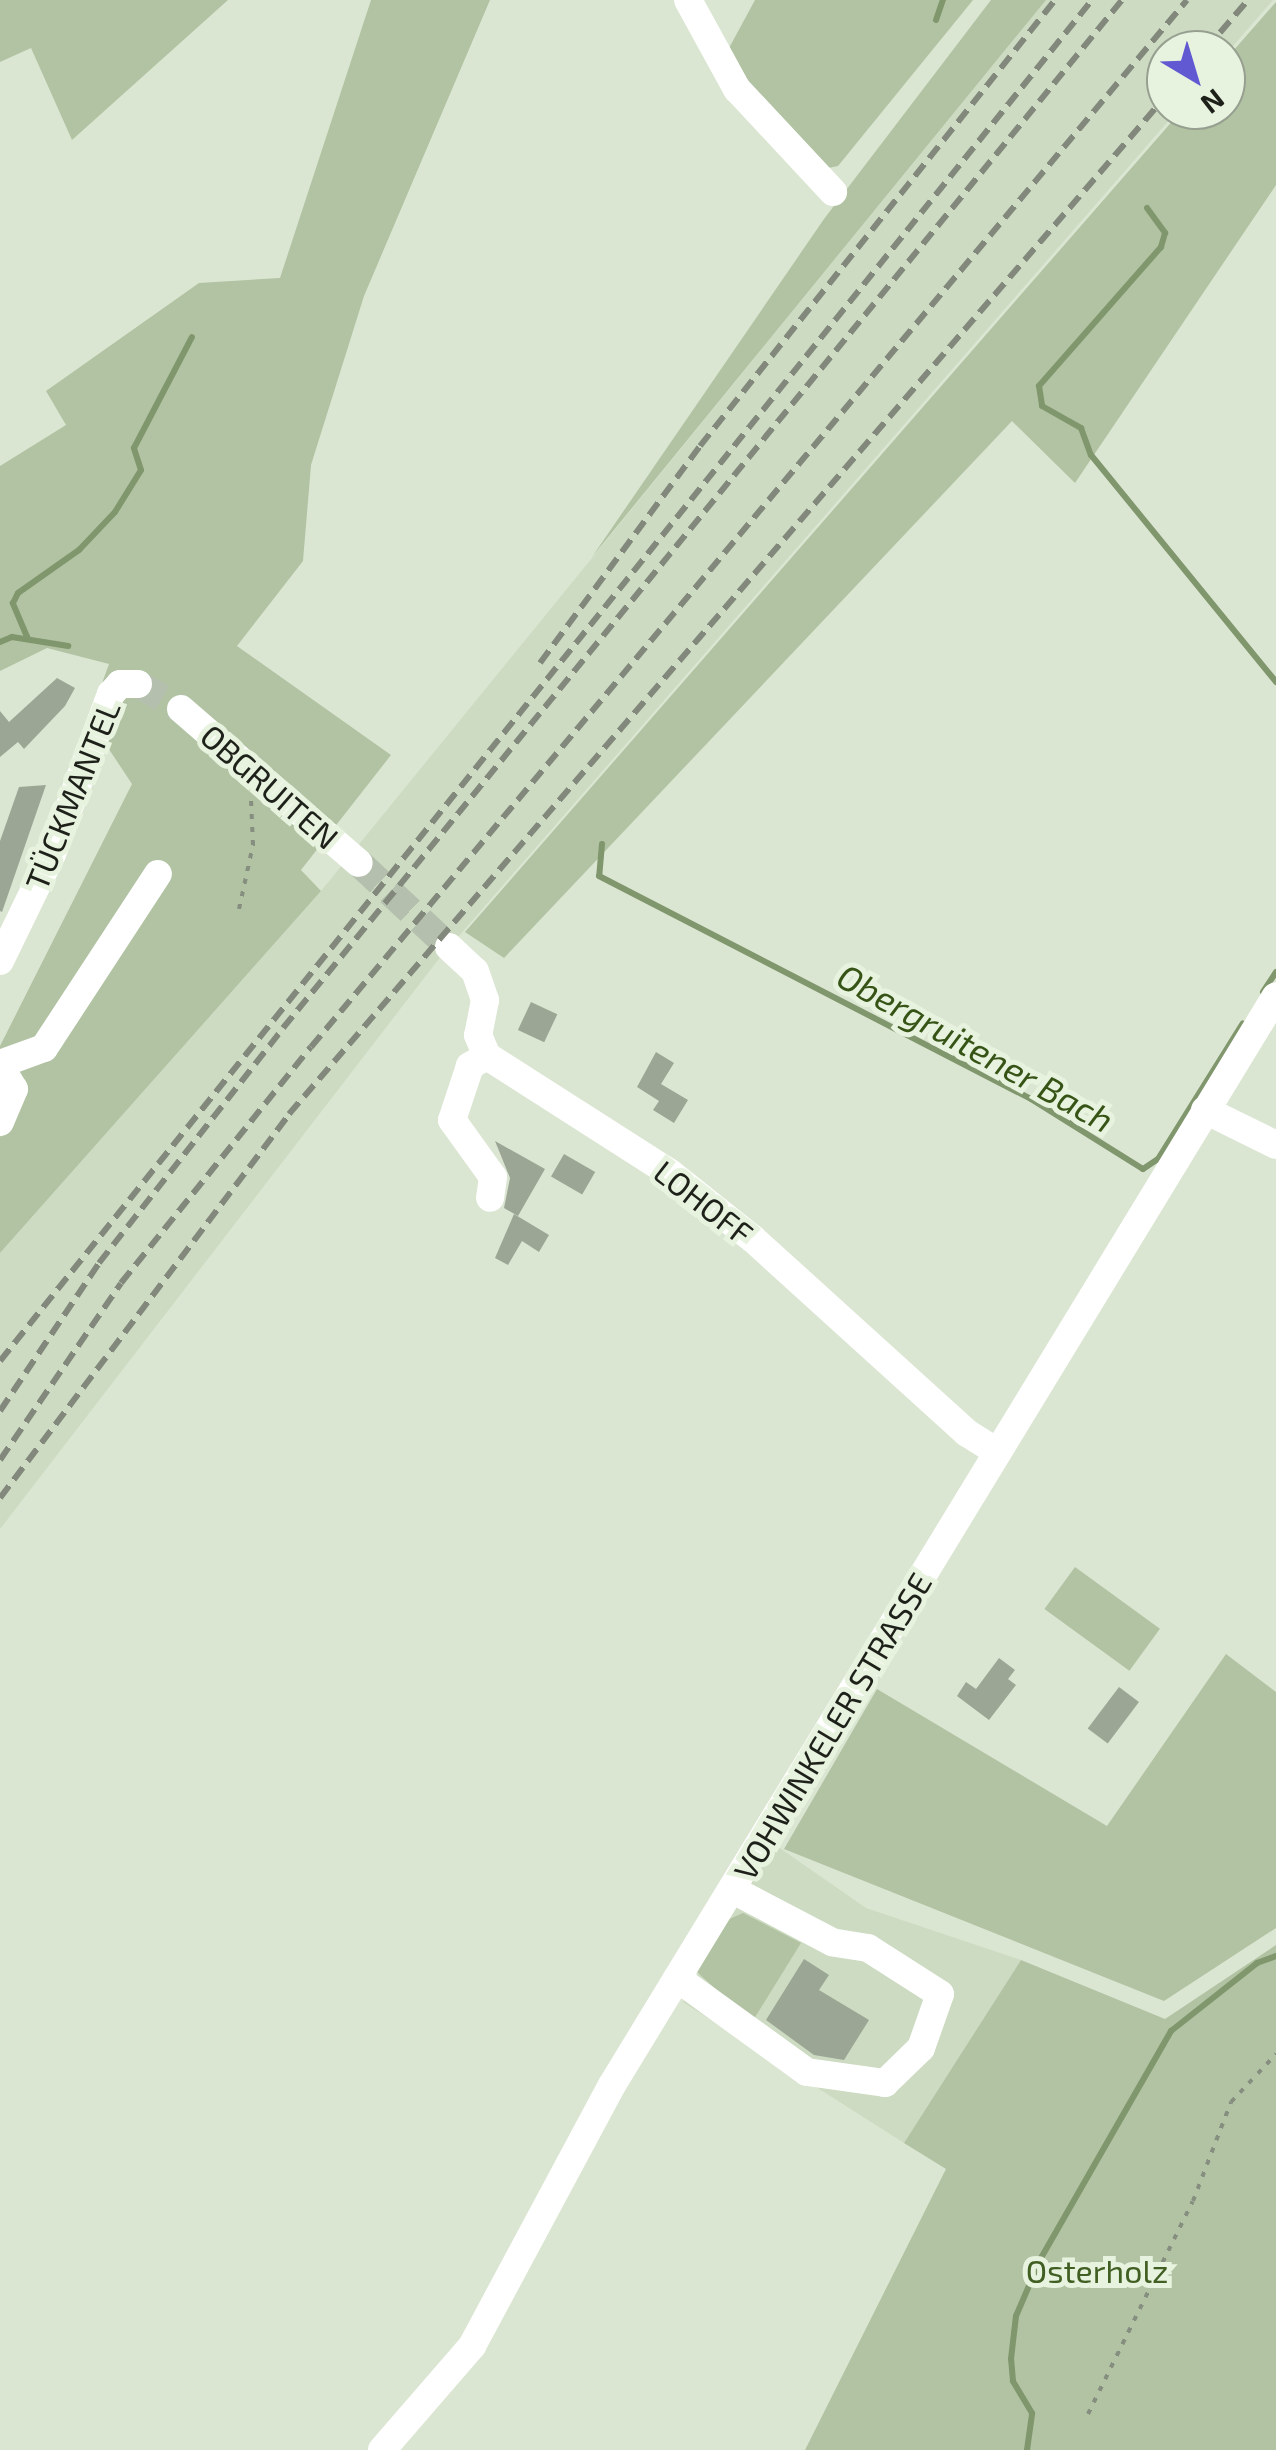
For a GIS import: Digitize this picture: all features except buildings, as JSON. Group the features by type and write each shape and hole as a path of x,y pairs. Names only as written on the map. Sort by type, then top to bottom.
{"street":[{"path":"688,0 737,89 833,192"},
{"name":"TÜCKMANTEL","path":"0,962 129,684"},
{"name":"OBGRUITEN","path":"181,710 359,863"},
{"path":"0,1122 14,1089 0,1065 44,1048 158,874"},
{"path":"449,947 474,971 486,1000 478,1036 487,1056 470,1066 452,1120 493,1177 490,1198"},
{"name":"VOHWINKELER STRASSE","path":"382,2450 472,2346 677,1978 1276,996"},
{"name":"LOHOFF","path":"487,1056 670,1172 968,1433 998,1452"},
{"path":"1205,1110 1276,1145"},
{"path":"677,1978 807,2072 886,2083 921,2048 940,1994 868,1948 832,1942 733,1890"}],"path":[{"path":"239,910 253,845 247,764"},
{"path":"1088,2414 1194,2201 1230,2102 1276,2054"}],"shaded area":[{"path":"1046,0 1273,0 1246,31 1146,30 1146,130 1161,130 438,960 0,1529 0,1253 321,891"},
{"path":"771,1842 866,1908 1021,1960 904,2143 683,2002"}],"green space":[{"path":"0,0 228,0 72,140 31,48 0,62"},
{"path":"371,0 490,0 364,296 311,465 303,561 237,646 391,755 301,870 321,891 0,1253 0,1046 132,784 89,719 109,664 47,648 0,671 0,466 66,425 46,391 199,283 280,278"},
{"path":"755,0 973,0 838,166 823,169 722,61"},
{"path":"991,0 1046,0 592,557 824,219"},
{"path":"1276,2 1276,185 1075,483 1012,421 504,958 465,932 1165,130 1246,130 1246,36"},
{"path":"1075,1567 1160,1629 1129,1671 1044,1609"},
{"path":"1226,1654 1276,1692 1276,1928 1164,2001 784,1849 877,1689 1107,1826"},
{"path":"743,1913 801,1943 752,2022 697,1972 725,1921"},
{"name":"Osterholz","path":"1276,1945 1276,2450 805,2450 946,2169 904,2143 1021,1960 1165,2019"}],"waterway":[{"path":"936,20 943,0"},
{"path":"1147,208 1165,233 1161,247 1039,386 1042,406 1081,428 1091,455 1276,682"},
{"path":"28,639 13,603 18,593 79,550 115,512 141,470 134,448 192,337"},
{"name":"Obergruitener Bach","path":"0,642 12,637 68,646"},
{"name":"Obergruitener Bach","path":"602,844 599,876 1031,1099 1143,1169 1158,1159 1243,1023"},
{"name":"Obergruitener Bach","path":"1263,992 1276,972"},
{"path":"1027,2450 1032,2413 1013,2381 1011,2359 1016,2316 1041,2258 1171,2031 1257,1963 1276,1956"}],"tunnel":[{"path":"138,684 181,709"},
{"path":"359,863 449,947"}],"railway":[{"path":"540,663 700,446 1055,0"},
{"path":"0,1361 1092,0"},
{"path":"0,1411 99,1263 283,1028 1122,0"},
{"path":"0,1460 121,1283 311,1047 1187,0"},
{"path":"1222,30 1248,0"},
{"path":"0,1498 289,1114 1146,119"}]}
